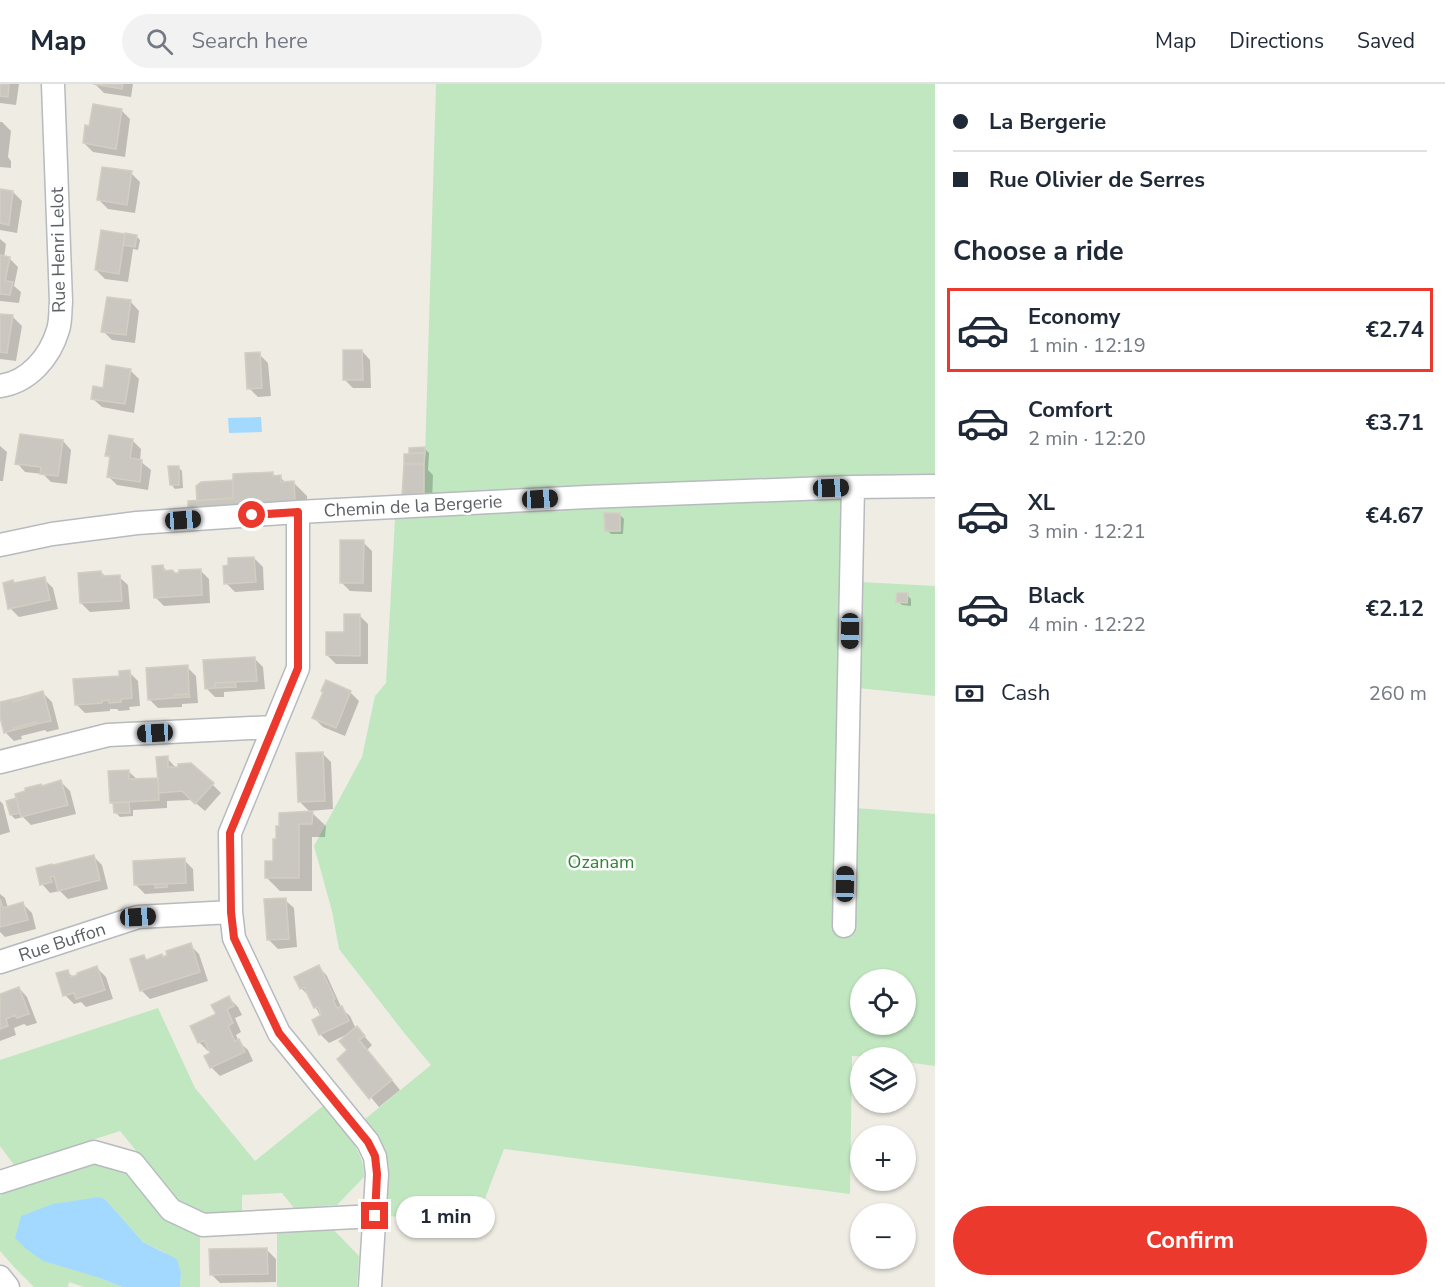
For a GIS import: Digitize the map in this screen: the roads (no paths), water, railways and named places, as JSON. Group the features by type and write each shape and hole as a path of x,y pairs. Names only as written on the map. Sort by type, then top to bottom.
{"street":[{"name":"Rue Henri Lelot","path":"0,386 33,372 50,351 59,328 61,302 53,84"},
{"name":"Chemin de la Bergerie","path":"0,545 51,534 137,523 298,512 587,497 935,486"},
{"path":"844,926 853,488"},
{"path":"298,512 298,668 230,833 231,912 234,938 279,1033 368,1142 375,1156 377,1174 370,1287"},
{"path":"0,762 108,735 273,728"},
{"name":"Rue Buffon","path":"0,962 138,917 231,912"},
{"path":"0,1182 94,1152 133,1163 171,1210 202,1225 375,1216"},
{"path":"0,1277 8,1287"}],"water":[{"path":"261,417 262,432 229,433 228,418"},
{"path":"99,1197 106,1200 143,1242 177,1259 181,1273 180,1287 122,1287 43,1261 15,1238 21,1216 53,1204"}],"park label":[{"name":"Ozanam","path":"601,862"}]}
